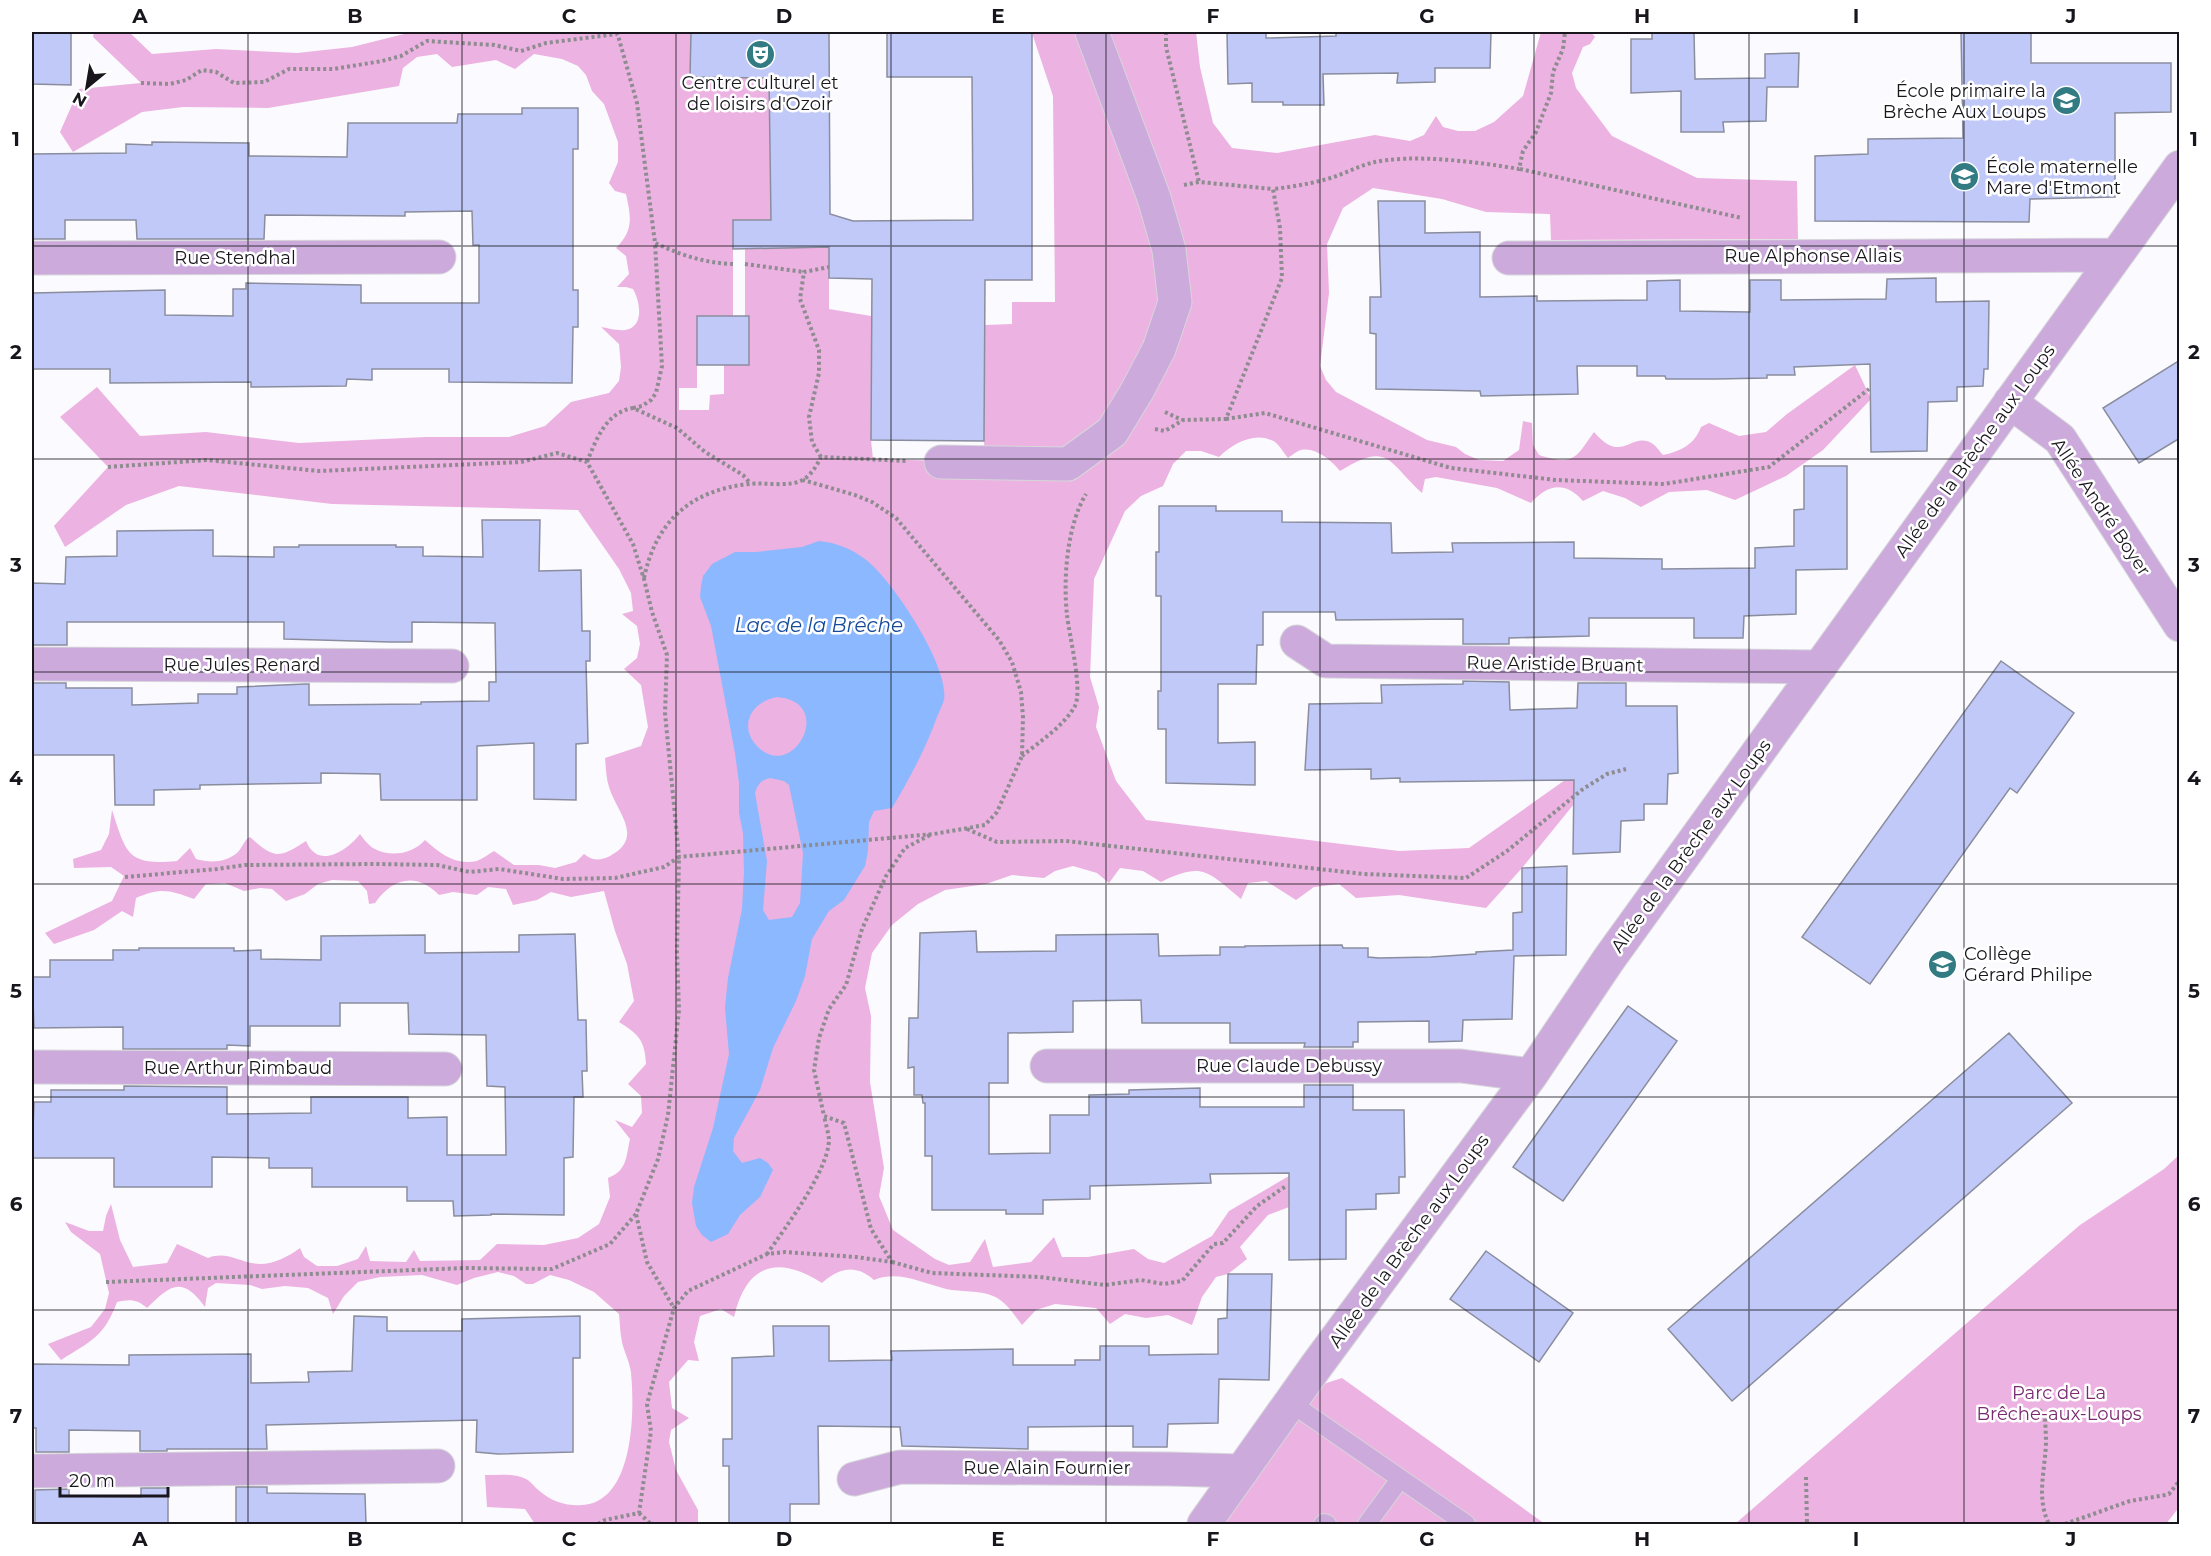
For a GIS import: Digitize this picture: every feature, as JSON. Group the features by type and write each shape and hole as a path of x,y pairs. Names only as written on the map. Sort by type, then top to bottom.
{"street":[{"path":"941,462 1068,464 1112,432 1137,392 1159,349 1175,302 1169,250 1154,198 1092,32"},
{"name":"Allée de la Brèche aux Loups","path":"1204,1524 1531,1075 1610,959 2180,167"},
{"name":"Rue Alphonse Allais","path":"1509,258 2116,255"},
{"name":"Rue Stendhal","path":"32,258 439,257"},
{"name":"Allée André Boyer","path":"2010,402 2060,439 2180,625"},
{"name":"Rue Aristide Bruant","path":"1297,642 1326,661 1820,667"},
{"name":"Rue Jules Renard","path":"32,664 452,666"},
{"name":"Rue Claude Debussy","path":"1047,1066 1461,1065 1531,1075"},
{"name":"Rue Arthur Rimbaud","path":"32,1067 445,1069"},
{"path":"32,1471 438,1466"},
{"name":"Rue Alain Fournier","path":"854,1479 900,1467 1242,1471"}],"lane":[{"path":"1291,1403 1466,1524"},
{"path":"1367,1524 1401,1479"}],"path":[{"path":"1166,32 1166,47 1199,182"},
{"path":"1519,169 1524,151 1536,132 1551,93 1553,72 1563,49 1565,32"},
{"path":"141,83 170,84 186,80 202,70 216,72 234,83 264,82 289,69 334,69 382,61 401,56 427,41 494,45 521,51 546,43 617,33 637,103 655,243 662,366 656,393 651,400 642,406 614,416 598,435 587,462"},
{"path":"1154,198 1174,188 1199,182 1272,189 1302,185 1371,163 1400,159 1487,163 1742,218"},
{"path":"1226,418 1282,278 1280,228 1272,189"},
{"path":"655,243 686,257 734,264"},
{"path":"745,264 804,272 830,267"},
{"path":"804,272 800,299 819,350 819,373 809,417 812,442 822,458"},
{"path":"1145,428 1165,431 1183,420 1265,413 1451,468 1556,480 1664,484 1769,467 1869,389"},
{"path":"633,408 677,428 705,452 743,475 750,483"},
{"path":"106,1282 430,1269 552,1269 610,1244 636,1214 658,1159 668,1114 679,1010 677,952 679,857 665,713 667,656 633,544 587,462 557,453 521,462 319,471 207,460 108,467"},
{"path":"822,458 941,462"},
{"path":"803,480 822,458"},
{"path":"125,876 245,865 375,864 437,865 470,872 499,869 563,879 615,878 664,867 679,857 967,829 985,825 997,812 1022,756 1021,692 1012,662 999,640 896,518 872,502 803,480 779,484 750,483 701,497 678,513 664,527 648,559 644,579"},
{"path":"1022,756 1061,722 1076,704 1076,677 1067,613 1067,560 1077,509 1088,491"},
{"path":"967,829 997,842 1066,841 1364,874 1466,878 1507,851 1583,789 1607,774 1626,769"},
{"path":"767,1254 810,1192 829,1141 814,1070 819,1038 830,1009 846,985 862,928 886,876 905,848 934,834"},
{"path":"824,1116 844,1123 871,1229 892,1262"},
{"path":"639,1513 651,1431 647,1404 674,1308 688,1291 767,1254 785,1252 892,1262 932,1273 1040,1277 1105,1285 1141,1280 1164,1284 1182,1281 1214,1244 1223,1243 1257,1206 1286,1186"},
{"path":"636,1214 647,1262 674,1308"},
{"path":"2039,1410 2045,1414 2046,1444 2042,1495 2044,1512 2049,1524"},
{"path":"1806,1477 1807,1524"},
{"path":"2065,1524 2130,1502 2165,1496 2180,1480"},
{"path":"598,1524 605,1520 639,1513"},
{"path":"639,1513 651,1524"}],"green space":[{"path":"94,32 129,32 152,54 216,49 297,53 352,47 412,32 691,32 690,77 802,78 802,221 733,220 733,316 697,316 697,388 679,388 679,410 709,410 710,395 724,394 724,365 749,365 745,316 745,249 829,247 829,309 871,316 873,459 984,462 985,325 1012,324 1012,302 1055,302 1053,96 1032,33 1196,32 1200,67 1213,123 1232,148 1277,153 1375,135 1410,141 1424,135 1436,116 1443,127 1458,131 1475,131 1494,122 1523,96 1541,32 1591,32 1595,37 1590,44 1583,47 1572,73 1576,88 1612,136 1697,178 1797,181 1798,239 1551,240 1550,214 1486,212 1442,199 1373,188 1343,208 1327,244 1329,293 1320,366 1326,380 1336,392 1427,440 1456,447 1479,460 1503,461 1519,450 1523,421 1532,423 1533,445 1539,455 1560,460 1567,460 1577,454 1594,432 1612,446 1620,447 1645,441 1653,444 1663,455 1691,443 1701,427 1709,423 1739,436 1766,432 1855,365 1871,399 1823,450 1786,476 1735,500 1707,490 1669,492 1641,507 1625,498 1603,491 1583,501 1570,490 1557,487 1544,492 1531,503 1497,488 1436,477 1425,479 1422,493 1394,464 1378,456 1356,462 1340,471 1328,459 1312,451 1301,450 1288,458 1276,443 1264,438 1250,438 1230,448 1219,457 1201,451 1186,451 1173,464 1163,486 1141,496 1125,511 1094,579 1090,677 1099,707 1096,727 1116,781 1146,820 1399,851 1469,848 1609,749 1574,804 1486,908 1399,895 1356,898 1339,884 1314,887 1296,900 1266,881 1248,883 1241,899 1212,876 1196,871 1161,882 1143,871 1120,868 1109,883 1097,873 1073,866 1055,871 1044,878 1012,875 986,884 945,890 918,904 892,925 872,953 865,988 871,1016 870,1082 884,1168 879,1196 893,1230 935,1259 949,1265 970,1262 985,1239 993,1267 1031,1262 1054,1237 1062,1257 1088,1257 1134,1249 1148,1259 1164,1263 1212,1236 1229,1211 1289,1176 1289,1207 1268,1215 1240,1247 1247,1259 1228,1274 1216,1277 1202,1297 1192,1325 1168,1315 1146,1318 1125,1314 1110,1324 1096,1308 1055,1304 1036,1310 1022,1325 1002,1301 982,1293 946,1289 901,1277 883,1277 874,1280 861,1271 854,1270 842,1271 822,1283 791,1269 778,1267 766,1270 755,1276 746,1286 739,1299 734,1317 721,1309 700,1316 694,1342 699,1361 688,1360 669,1382 672,1408 689,1418 671,1430 669,1442 676,1470 698,1510 698,1524 535,1524 525,1509 487,1507 485,1475 521,1477 558,1502 573,1505 593,1503 608,1493 619,1477 630,1435 631,1373 622,1342 619,1314 594,1292 569,1280 550,1275 533,1284 526,1284 514,1276 498,1272 457,1285 422,1275 380,1277 358,1282 344,1296 333,1314 328,1298 308,1288 285,1286 262,1289 250,1285 216,1283 208,1288 205,1307 189,1290 176,1287 169,1289 147,1308 133,1300 117,1302 101,1331 88,1343 61,1360 48,1344 91,1327 105,1309 109,1293 100,1254 71,1232 65,1222 89,1231 103,1231 111,1204 120,1240 133,1267 167,1263 177,1244 208,1258 228,1256 260,1264 282,1259 300,1248 304,1257 317,1266 337,1266 358,1259 366,1246 370,1261 406,1262 414,1250 420,1261 480,1260 497,1244 544,1245 578,1238 599,1224 610,1197 608,1178 622,1167 630,1139 615,1120 632,1127 642,1113 641,1096 628,1084 646,1064 644,1049 639,1038 619,1022 634,1001 627,964 604,891 571,897 551,892 537,900 513,905 506,889 488,887 477,895 453,892 439,895 422,883 405,881 389,888 375,903 369,904 367,891 358,881 332,880 318,884 305,894 286,901 272,889 260,888 244,891 225,883 206,884 194,899 165,891 152,892 136,898 133,917 122,911 94,930 54,944 45,933 112,901 124,876 111,867 74,868 73,859 101,850 109,834 112,810 121,837 131,854 148,861 177,861 190,848 196,859 223,860 238,852 250,837 271,853 289,851 306,841 311,850 318,855 333,855 348,846 360,834 373,848 394,854 414,849 425,840 442,854 462,862 477,861 494,851 514,865 539,865 555,868 576,862 584,854 597,860 610,856 626,841 627,833 626,824 609,787 605,758 641,746 648,727 641,685 624,669 637,658 640,644 637,626 622,614 633,611 631,593 619,569 578,510 332,504 179,486 126,505 65,547 54,526 108,467 60,417 97,387 140,436 206,432 299,443 426,437 509,437 545,426 571,402 609,393 619,381 621,367 619,344 601,327 625,330 636,324 638,319 638,300 633,289 617,287 629,274 626,256 616,248 626,235 630,223 626,194 615,191 609,183 618,162 618,142 604,104 592,91 586,75 578,66 562,59 534,54 515,69 496,60 452,67 437,54 417,57 403,68 399,86 268,108 183,107 142,112 73,152 60,132 79,89 141,83 93,37"},
{"name":"Parc de La Brêche-aux-Loups","path":"2179,1155 2180,1506 2166,1524 1735,1524 2080,1225 2164,1169"},
{"path":"1342,1378 1545,1524 1204,1524 1311,1388"}],"water":[{"name":"Lac de la Brêche","path":"819,541 838,545 859,555 876,569 890,585 929,646 943,685 944,700 911,775 892,808 874,811 869,822 865,866 844,900 829,911 812,939 805,976 796,1001 773,1048 760,1090 734,1138 733,1151 742,1163 760,1158 773,1170 760,1197 740,1215 728,1234 711,1242 696,1226 692,1203 694,1187 713,1128 729,1054 725,1008 728,978 742,909 744,872 743,833 739,813 739,783 735,753 711,626 700,597 701,586 703,576 712,564 735,552 802,547","holes":["777,697 795,702 804,712 806,725 802,738 794,749 783,755 769,755 756,745 748,729 748,722 755,708 768,699","770,778 784,781 789,785 803,853 800,903 792,917 769,920 763,910 767,861 755,793 760,783"]}],"building":[{"path":"32,32 71,32 71,85 32,84"},
{"path":"691,32 829,32 830,214 853,221 973,220 972,77 887,77 887,32 1032,33 1032,280 985,280 984,441 871,440 872,279 829,278 829,247 733,249 733,220 771,220 769,78 690,77"},
{"path":"1227,32 1266,32 1266,38 1336,36 1336,32 1491,32 1490,68 1435,68 1435,82 1397,83 1398,73 1323,74 1324,105 1252,102 1252,83 1228,84"},
{"path":"1652,32 1694,32 1695,79 1765,78 1765,54 1799,53 1798,87 1767,87 1766,121 1723,122 1724,132 1681,132 1681,91 1631,93 1631,39 1652,39"},
{"path":"1961,32 2031,32 2031,63 2171,63 2171,112 2115,113 2115,197 2030,199 2029,222 1815,221 1815,156 1868,154 1868,139 1963,138"},
{"path":"522,108 578,108 578,149 573,149 573,290 578,290 578,327 573,327 572,383 449,382 449,369 372,369 372,380 347,379 346,386 251,387 251,382 110,383 110,369 32,369 33,293 165,290 165,315 233,316 233,289 246,289 246,283 361,285 361,303 479,303 479,245 473,245 472,211 405,212 405,216 265,215 264,239 137,239 136,220 65,220 65,239 33,239 32,154 126,153 126,144 152,145 152,142 249,143 249,156 347,157 348,123 457,123 458,114 522,114"},
{"path":"1378,201 1425,201 1425,233 1480,232 1480,297 1537,296 1537,301 1647,300 1647,281 1680,280 1680,311 1750,312 1750,280 1781,280 1781,300 1886,299 1887,279 1936,278 1936,302 1989,301 1988,369 1984,369 1983,386 1957,387 1957,401 1928,402 1927,451 1871,452 1870,364 1794,367 1795,375 1716,379 1666,379 1665,376 1637,376 1637,366 1577,366 1578,394 1481,396 1480,391 1376,389 1376,334 1370,333 1370,297 1381,297"},
{"path":"697,316 749,316 749,365 697,365"},
{"path":"2180,360 2180,438 2139,463 2103,408"},
{"path":"1804,466 1847,466 1847,569 1796,570 1796,614 1744,616 1743,638 1694,638 1694,618 1589,618 1589,636 1509,638 1509,644 1463,644 1463,619 1336,620 1335,612 1263,612 1263,645 1257,645 1256,684 1218,684 1218,743 1255,742 1255,785 1166,783 1166,729 1158,729 1158,691 1161,691 1161,596 1156,596 1159,506 1216,506 1216,511 1282,511 1282,522 1391,523 1392,553 1453,552 1452,543 1574,542 1574,558 1662,559 1662,569 1755,568 1755,548 1794,546 1794,510 1804,509"},
{"path":"482,520 540,520 539,571 581,570 582,631 590,631 590,661 586,661 588,743 576,744 576,800 534,799 534,743 477,746 477,800 381,800 380,774 321,773 321,783 200,785 200,789 154,790 154,805 115,805 114,755 32,755 33,683 66,683 66,688 132,688 132,705 198,703 198,694 237,694 237,687 305,684 309,684 309,705 489,701 489,682 496,682 495,623 412,622 412,642 390,642 284,639 284,622 67,622 67,645 33,645 32,620 32,583 65,584 66,557 117,556 117,531 213,530 213,556 274,557 274,547 299,547 299,545 396,545 396,547 423,547 423,556 483,557"},
{"path":"2001,661 2074,713 2017,793 2010,788 1870,984 1802,937"},
{"path":"1463,681 1509,682 1510,710 1577,708 1578,683 1626,683 1626,706 1677,706 1678,773 1668,774 1667,804 1644,804 1644,820 1621,821 1620,852 1573,854 1574,780 1400,782 1400,778 1371,779 1371,769 1305,770 1309,704 1382,703 1381,685 1463,684"},
{"path":"1567,866 1566,955 1514,956 1512,1019 1463,1020 1462,1041 1429,1042 1429,1021 1358,1022 1358,1042 1353,1042 1353,1047 1304,1047 1305,1043 1230,1043 1230,1023 1142,1023 1141,1000 1073,1001 1073,1032 1008,1033 1008,1083 989,1083 989,1154 1050,1153 1050,1115 1089,1115 1089,1095 1129,1094 1129,1090 1200,1088 1200,1107 1304,1107 1304,1085 1353,1085 1353,1110 1404,1110 1405,1177 1399,1177 1399,1193 1376,1194 1376,1209 1346,1210 1346,1259 1289,1260 1289,1173 1210,1174 1211,1183 1090,1186 1090,1199 1043,1200 1043,1214 1006,1214 1006,1210 932,1210 932,1156 925,1156 925,1103 923,1103 922,1095 914,1095 914,1067 908,1068 909,1018 918,1018 920,933 976,931 977,952 1056,951 1056,935 1158,934 1159,956 1220,955 1220,947 1342,945 1343,948 1368,948 1368,957 1379,958 1476,954 1476,952 1513,950 1513,913 1522,912 1522,868"},
{"path":"575,934 578,1020 586,1020 587,1071 582,1071 583,1097 574,1097 573,1157 564,1158 564,1215 454,1216 453,1201 407,1201 407,1187 312,1187 312,1168 269,1168 269,1158 212,1157 212,1187 114,1187 114,1158 32,1158 34,1102 51,1102 51,1090 124,1090 124,1086 227,1087 227,1114 311,1113 311,1097 408,1097 408,1118 447,1117 447,1155 506,1155 505,1087 487,1086 486,1035 409,1034 408,1003 340,1003 340,1026 250,1026 250,1046 227,1045 227,1049 123,1049 123,1027 34,1028 32,977 50,977 50,960 113,960 113,950 234,948 234,951 261,950 261,959 321,960 321,936 425,935 425,953 519,952 519,935"},
{"path":"1628,1006 1677,1041 1563,1201 1513,1167"},
{"path":"2009,1033 2072,1103 1732,1401 1668,1329"},
{"path":"1486,1251 1573,1313 1539,1362 1450,1299"},
{"path":"1228,1274 1272,1274 1269,1380 1219,1379 1218,1423 1168,1424 1167,1447 1133,1447 1133,1426 1028,1427 1028,1449 902,1446 900,1427 818,1426 819,1504 790,1504 790,1524 729,1524 729,1466 723,1466 723,1439 732,1439 732,1358 774,1356 773,1326 829,1326 829,1361 892,1360 891,1351 1013,1349 1013,1365 1075,1365 1075,1360 1100,1360 1100,1346 1149,1346 1149,1355 1218,1354 1218,1319 1227,1318"},
{"path":"354,1316 387,1317 387,1331 462,1331 462,1319 580,1316 580,1358 573,1358 573,1452 498,1454 476,1452 477,1420 266,1425 267,1449 140,1451 140,1431 69,1430 69,1452 36,1452 36,1428 32,1428 32,1364 129,1365 129,1355 251,1354 251,1383 309,1382 308,1372 352,1371"},
{"path":"236,1487 267,1487 267,1493 365,1494 366,1524 236,1524"},
{"path":"141,1488 168,1488 168,1524 35,1524 35,1490 69,1489 69,1496 141,1497"}],"place":[{"name":"Centre culturel et de loisirs d'Ozoir","path":"760,54"},
{"name":"École primaire la Brèche Aux Loups","path":"2067,101"},
{"name":"École maternelle Mare d'Etmont","path":"1965,177"},
{"name":"Collège Gérard Philipe","path":"1943,964"}]}
